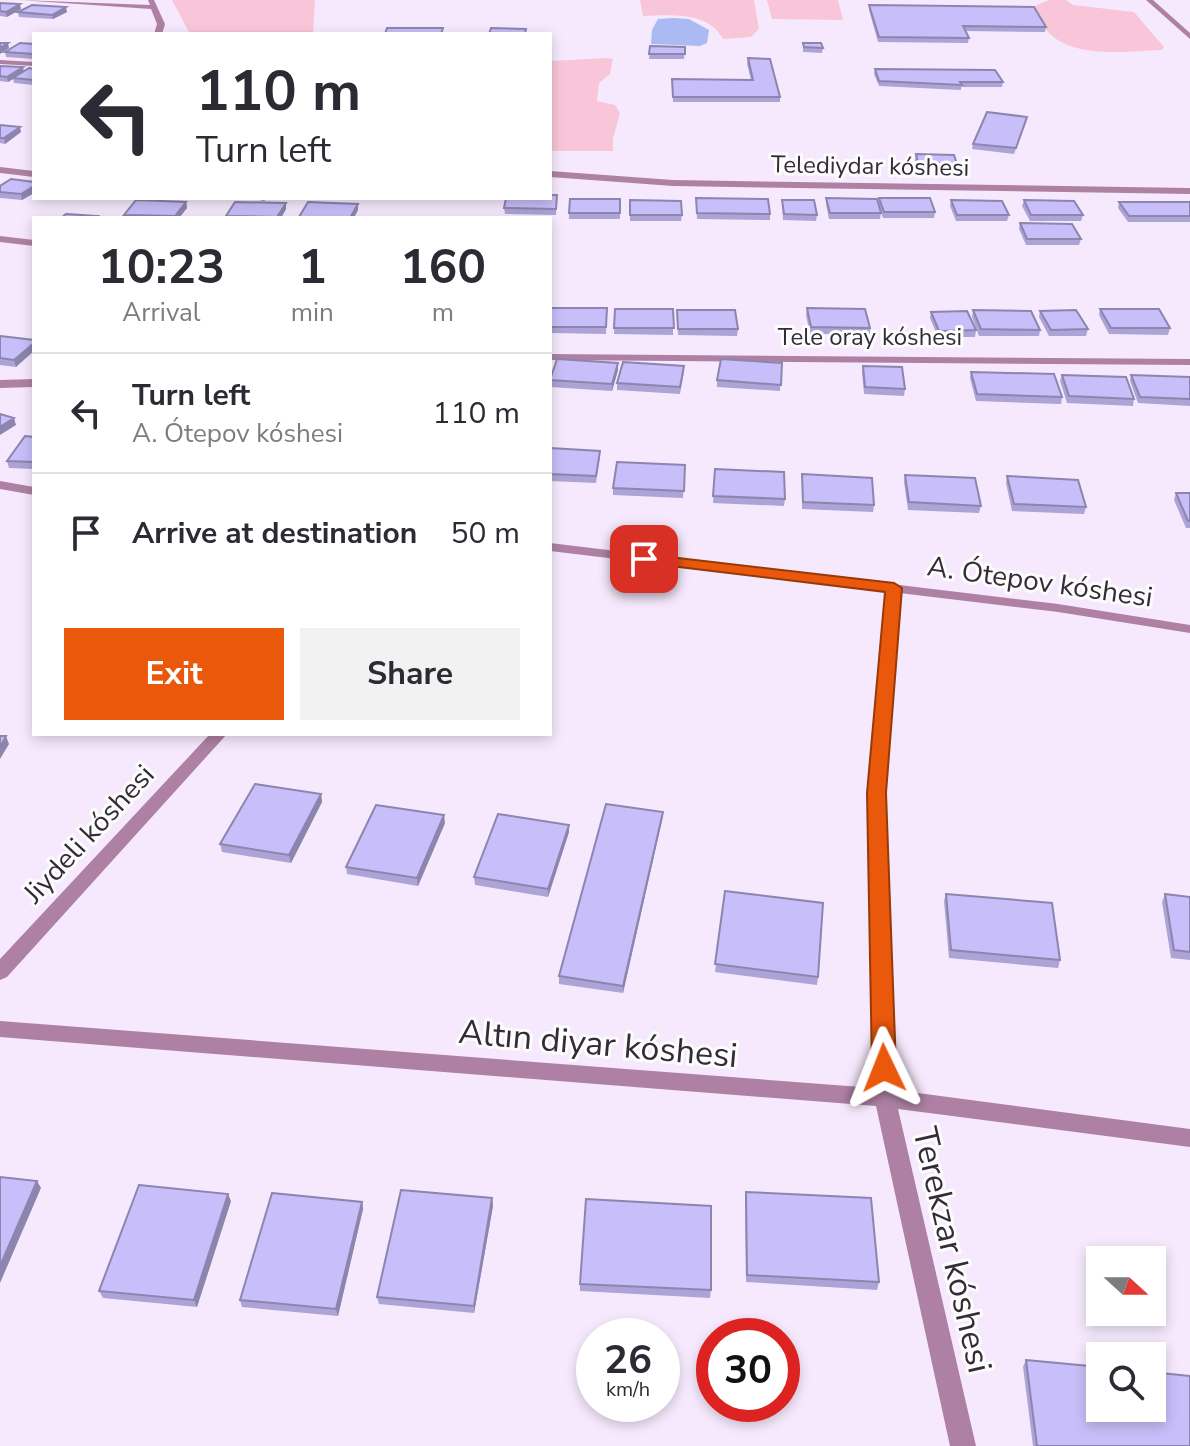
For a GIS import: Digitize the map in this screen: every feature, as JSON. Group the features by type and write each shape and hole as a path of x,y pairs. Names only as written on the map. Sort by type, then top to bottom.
{"street":[{"path":"22,0 152,4 161,24 159,32"},
{"path":"1149,0 1190,37"},
{"path":"0,62 32,64"},
{"path":"0,170 32,174"},
{"name":"Telediydar kóshesi","path":"552,174 673,183 1190,191"},
{"path":"0,239 32,243"},
{"name":"Tele oray kóshesi","path":"552,357 1190,362"},
{"path":"0,384 32,383"},
{"path":"0,485 32,491"},
{"name":"A. Ótepov kóshesi","path":"552,547 1058,608 1190,629"},
{"name":"Terekzar kóshesi","path":"894,588 877,793 885,1098 963,1446"},
{"name":"Jiydeli kóshesi","path":"0,972 217,736"},
{"name":"Altın diyar kóshesi","path":"0,1029 885,1098 1190,1138"}],"shaded area":[{"path":"172,0 315,0 313,32 189,32"},
{"path":"640,0 754,0 759,29 751,37 723,39 708,23 698,19 677,15 643,16"},
{"path":"767,0 838,0 843,20 772,19"},
{"path":"1049,0 1134,12 1164,47 1162,50 1103,52 1061,42 1047,31 1033,7"},
{"path":"613,59 610,74 599,83 597,101 615,105 620,113 613,151 552,151 552,61"}],"water":[{"path":"658,19 689,19 709,30 707,43 700,46 651,44 652,30"}],"building":[{"path":"0,3 20,4 6,12 0,11"},
{"path":"32,5 66,7 52,15 18,12"},
{"path":"869,5 1034,7 1046,27 963,26 969,38 879,37"},
{"path":"387,28 443,28 442,32 386,32"},
{"path":"491,28 526,29 525,32 490,32"},
{"path":"20,43 32,44 32,54 5,52"},
{"path":"803,43 821,43 823,48 804,47"},
{"path":"650,46 685,47 685,54 649,54"},
{"path":"748,58 770,59 780,97 673,97 672,79 753,80"},
{"path":"0,66 23,67 7,77 0,76"},
{"path":"29,68 32,69 32,80 13,78"},
{"path":"875,69 995,70 1003,82 960,82 962,85 879,81"},
{"path":"987,112 1027,117 1016,148 973,144"},
{"path":"0,125 20,127 0,138"},
{"path":"916,154 954,155 957,164 918,163"},
{"path":"11,179 32,182 32,187 21,194 0,192 0,186"},
{"path":"552,195 557,195 556,209 504,208 506,200 552,200"},
{"path":"696,198 768,199 770,214 697,213"},
{"path":"826,198 877,199 881,213 830,213"},
{"path":"879,198 930,198 935,212 884,212"},
{"path":"570,199 620,199 620,213 569,213"},
{"path":"136,200 186,202 175,216 124,215"},
{"path":"630,200 681,201 682,215 630,215"},
{"path":"782,200 814,200 817,215 784,214"},
{"path":"951,200 1002,201 1009,215 957,215"},
{"path":"1024,200 1074,201 1083,215 1031,215"},
{"path":"235,202 286,203 278,216 226,216"},
{"path":"308,202 358,204 351,216 300,216"},
{"path":"1119,202 1190,202 1190,216 1129,216"},
{"path":"1020,223 1072,224 1081,239 1027,239"},
{"path":"552,308 607,308 606,327 552,327"},
{"path":"807,308 865,309 870,328 811,327"},
{"path":"615,309 673,309 674,328 614,328"},
{"path":"1100,309 1159,309 1170,328 1111,328"},
{"path":"677,310 735,310 738,329 678,329"},
{"path":"973,310 1031,311 1040,330 981,329"},
{"path":"1076,310 1088,329 1051,330 1040,311"},
{"path":"967,311 976,330 939,331 931,312"},
{"path":"0,336 32,340 32,345 14,360 0,358"},
{"path":"557,359 618,363 612,384 552,380"},
{"path":"721,359 782,363 781,385 717,380"},
{"path":"623,362 684,366 680,387 617,383"},
{"path":"863,366 902,367 905,389 865,387"},
{"path":"971,372 1054,374 1062,397 977,394"},
{"path":"1062,375 1126,377 1134,399 1069,396"},
{"path":"1131,375 1190,377 1190,399 1140,397"},
{"path":"0,414 14,418 0,427"},
{"path":"25,436 32,437 32,462 7,461"},
{"path":"552,448 600,451 596,476 552,474"},
{"path":"617,462 685,465 684,491 613,488"},
{"path":"715,469 784,472 785,499 713,496"},
{"path":"802,474 872,478 874,505 803,502"},
{"path":"905,475 975,478 981,506 909,502"},
{"path":"1007,476 1078,480 1086,507 1014,504"},
{"path":"1176,493 1190,493 1190,521 1188,521"},
{"path":"255,784 321,794 289,855 220,844"},
{"path":"606,804 663,812 623,986 559,976"},
{"path":"376,805 444,815 417,878 346,867"},
{"path":"498,814 569,825 548,889 474,877"},
{"path":"725,891 823,903 818,977 715,964"},
{"path":"946,894 1052,903 1060,960 951,950"},
{"path":"1165,894 1190,897 1190,952 1174,950"},
{"path":"0,1177 37,1181 0,1266"},
{"path":"139,1185 228,1194 194,1300 99,1291"},
{"path":"401,1190 492,1198 474,1306 377,1297"},
{"path":"746,1192 871,1198 879,1282 747,1275"},
{"path":"272,1193 362,1202 336,1309 240,1300"},
{"path":"586,1199 711,1206 711,1290 580,1284"},
{"path":"1026,1360 1086,1366 1086,1422 1166,1422 1166,1373 1190,1376 1190,1446 1037,1446"}],"route":[{"path":"644,559 894,588 877,793 884,1068"}]}
